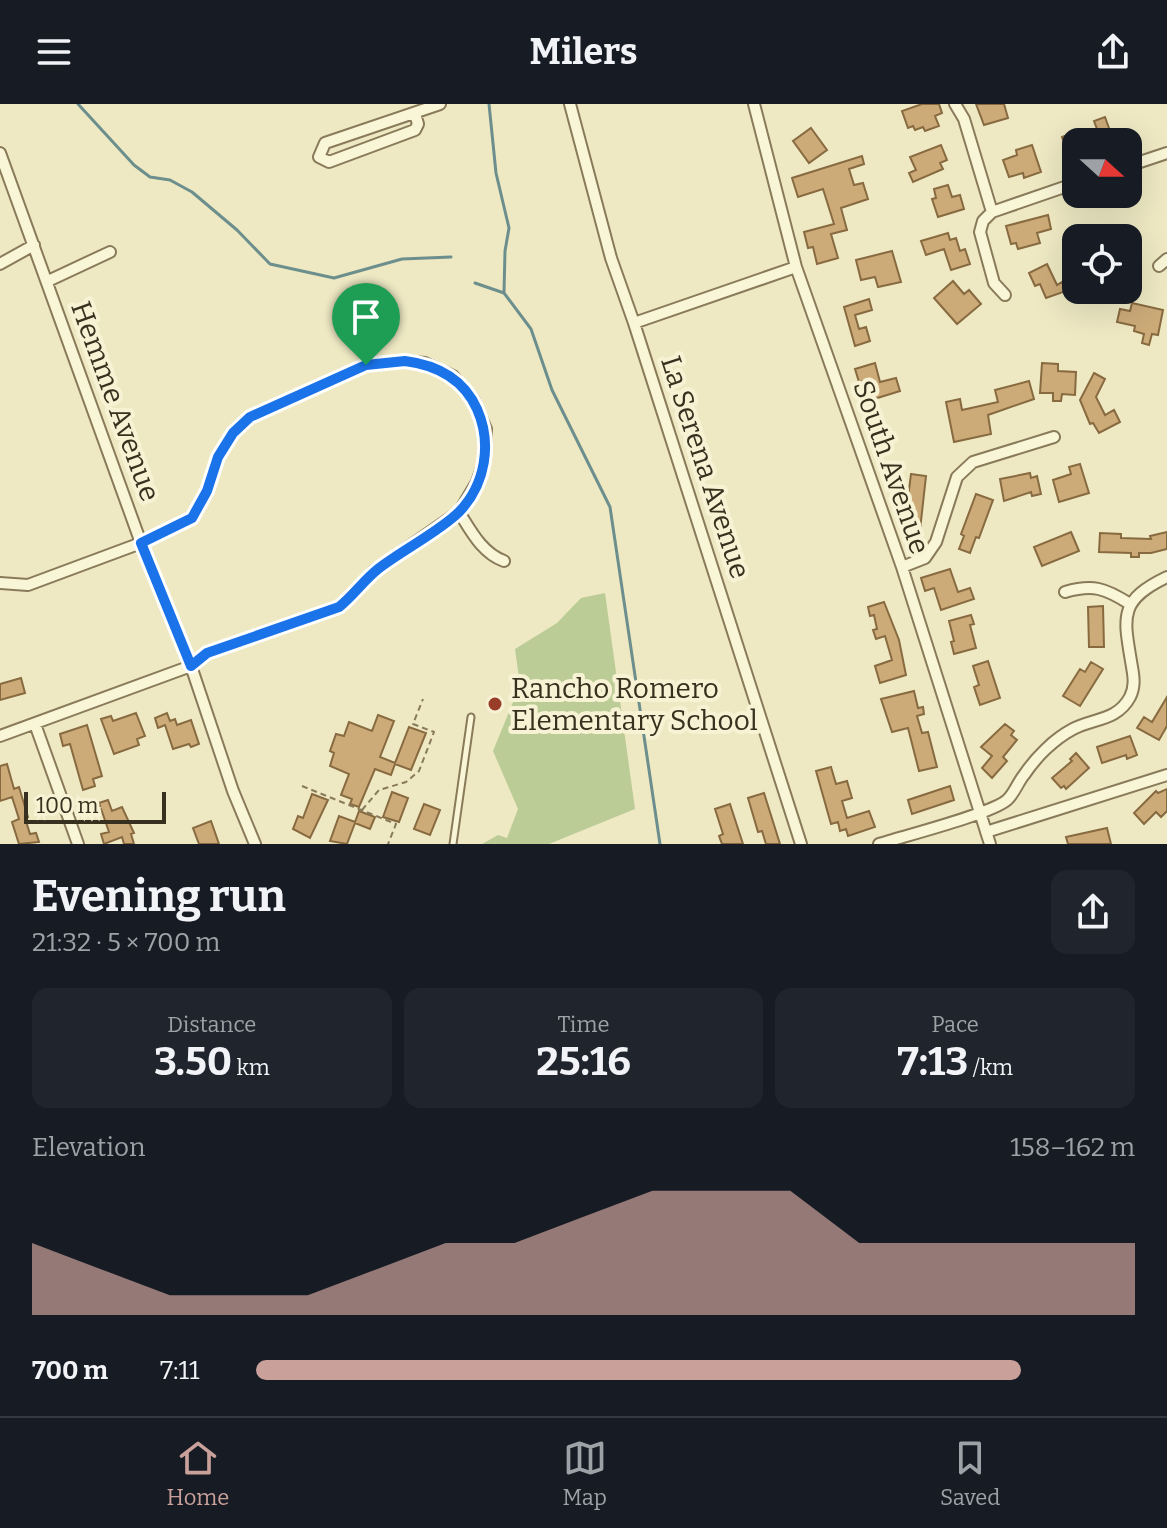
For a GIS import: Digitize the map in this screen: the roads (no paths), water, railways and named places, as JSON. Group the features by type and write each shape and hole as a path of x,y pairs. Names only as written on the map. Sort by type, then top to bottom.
{"street":[{"path":"415,114 418,124 415,130 329,162 319,157 325,143 440,104"},
{"name":"La Serena Avenue","path":"570,104 611,258 801,844"},
{"name":"South Avenue","path":"754,104 796,267 902,567 990,844"},
{"path":"955,104 964,119 992,212"},
{"name":"Hemme Avenue","path":"0,153 141,543 191,666 233,791 255,844"},
{"path":"1142,161 1167,153"},
{"path":"1005,295 994,283 980,232 983,221 992,212 1062,188"},
{"path":"0,264 34,245"},
{"path":"48,281 110,252"},
{"path":"634,323 796,267"},
{"path":"0,583 28,585 141,543 192,518 207,491 218,457 233,433 250,417 366,365 405,361 425,363 453,376 473,399 486,429 484,462 477,482 459,512 374,571 339,607 207,653 191,666 0,736"},
{"path":"902,567 925,558 936,542 957,477 973,462 1054,437"},
{"path":"459,512 485,549 504,561"},
{"path":"879,844 979,813 1007,801 1025,772 1051,744 1074,728 1114,716 1129,699 1134,683 1125,627 1130,604 1143,589 1167,577"},
{"path":"1065,592 1087,585 1113,593 1130,604"},
{"path":"35,724 78,844"},
{"path":"986,832 1167,775"}],"lane":[{"path":"453,844 471,717"}],"waterway":[{"path":"78,104 134,165 150,177 170,180 192,192 237,230 270,264 334,278 402,259 451,257"},
{"path":"489,104 496,173 509,228 504,293"},
{"path":"475,283 504,293 531,329 552,390 610,507 660,844"}],"place":[{"name":"Rancho Romero Elementary School","path":"495,704"}]}
